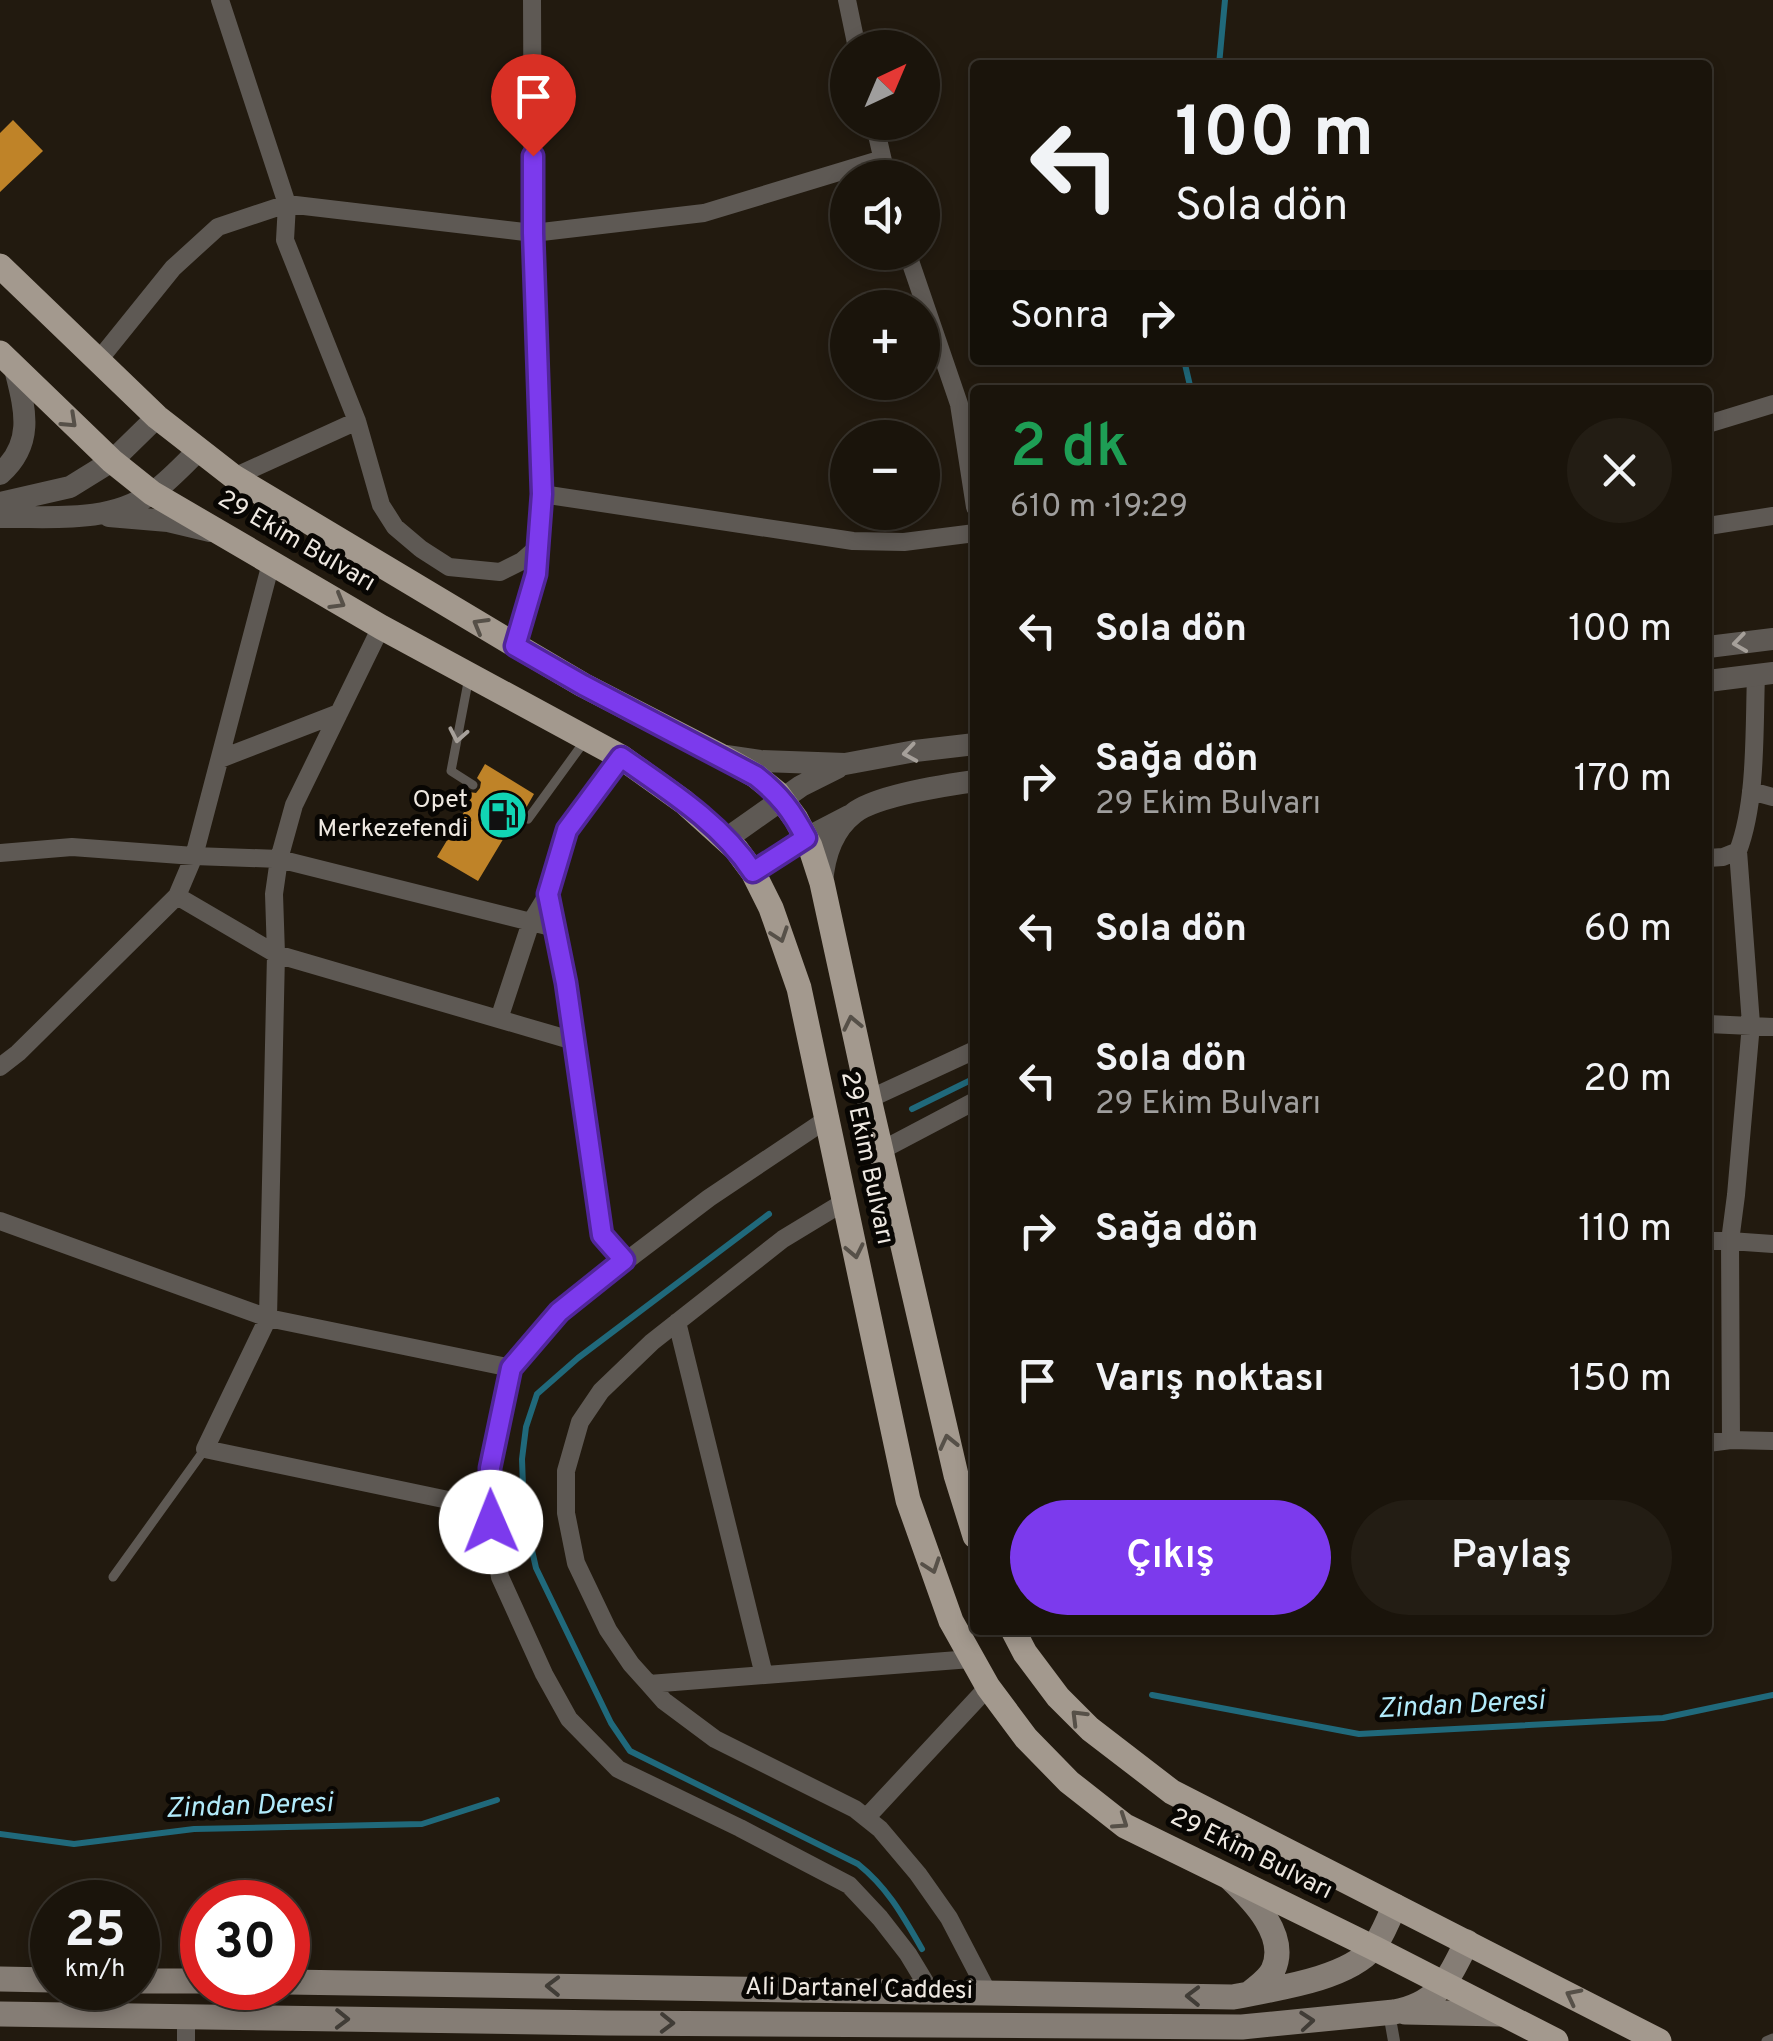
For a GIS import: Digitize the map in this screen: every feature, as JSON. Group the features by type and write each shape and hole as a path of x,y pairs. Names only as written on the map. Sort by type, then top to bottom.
{"main road":[{"name":"29 Ekim Bulvarı","path":"0,266 158,417 234,477 583,685 756,776 782,799 806,838 822,883 956,1476 970,1518"},
{"name":"29 Ekim Bulvarı","path":"8,361 112,461 152,493 381,627 621,757 684,802 726,839 753,872 771,908 798,988 908,1500 952,1621 988,1687 1026,1738 1069,1782 1124,1826 1374,1948 1550,2040"},
{"name":"29 Ekim Bulvarı","path":"1016,1635 1058,1697 1090,1729 1172,1792 1660,2041"},
{"path":"1231,1879 1263,1915 1276,1944 1274,1967 1268,1978 1250,1993"},
{"path":"1374,1948 1395,1906"},
{"path":"1444,1985 1467,1942"},
{"name":"Ali Dartanel Caddesi","path":"310,1982 1233,1997 1310,1982 1358,1960 1374,1948"},
{"path":"0,1979 30,1980"},
{"name":"Ali Dartanel Caddesi","path":"0,2014 186,2029 1187,2034 1394,2012 1426,2000 1444,1985"},
{"path":"930,2033 931,1992"},
{"path":"998,1992 1006,2034"},
{"path":"1394,2012 1502,2014"}],"street":[{"path":"220,0 287,204 285,240 357,420 381,505 395,526 449,568 500,572 538,547"},
{"path":"515,646 536,574 542,494 533,233 532,0"},
{"path":"847,0 854,30"},
{"path":"98,361 173,268 218,227 287,204 533,233 704,214 830,182"},
{"path":"913,270 959,404 970,475"},
{"path":"0,474 20,447 25,430 25,411 8,361"},
{"path":"1712,423 1773,404"},
{"path":"0,503 70,487 112,461 158,417"},
{"path":"234,477 357,420"},
{"path":"100,515 152,493 198,450"},
{"path":"542,494 853,541 904,542 970,534"},
{"path":"0,517 100,515 168,522 222,534"},
{"path":"1712,525 1773,516"},
{"path":"0,1067 177,896 194,856 271,563"},
{"path":"381,627 294,805 279,858 274,894 268,1318 205,1450 490,1509"},
{"path":"1712,647 1773,639"},
{"path":"1712,681 1765,674 1744,834 1738,851 1751,1024 1730,1241 1731,1440"},
{"path":"220,758 339,714"},
{"path":"719,755 760,762 845,764 970,745"},
{"path":"499,1019 531,922 548,894 567,830 621,757"},
{"path":"726,839 811,780 845,764"},
{"path":"753,872 806,838 863,809 921,791 970,782"},
{"path":"1750,792 1773,797"},
{"path":"822,883 824,860 832,841 863,809"},
{"path":"0,853 72,847 279,858 555,928"},
{"path":"1712,858 1738,851"},
{"path":"548,894 602,1235 624,1260"},
{"path":"177,896 276,954 574,1041"},
{"path":"1712,1024 1773,1026"},
{"path":"869,1099 970,1052"},
{"path":"882,1150 970,1104"},
{"path":"826,1119 624,1260 559,1312 511,1368 490,1468 490,1509 500,1577 569,1719 618,1770 848,1885 908,1954 931,1992"},
{"path":"844,1202 783,1238 652,1342 601,1391 580,1422 566,1471 566,1513 576,1563 608,1630 664,1701 715,1739 854,1809 880,1829 918,1874 998,1992"},
{"path":"0,1221 268,1318 511,1368"},
{"path":"1712,1241 1773,1244"},
{"path":"677,1322 764,1675"},
{"path":"1712,1442 1773,1442"},
{"path":"649,1684 971,1658"},
{"path":"866,1818 988,1687"},
{"path":"1394,2012 1394,2041"}],"lane":[{"path":"469,674 451,771 473,785"},
{"path":"522,815 528,819 587,738"},
{"path":"112,1577 205,1450"},
{"path":"1766,2041 1773,2038"}],"building":[{"path":"13,120 43,151 0,192 0,133"},
{"path":"485,764 534,794 526,808 515,811 518,822 478,881 437,857 464,812 459,808 469,792 476,793 480,788 477,778"}],"waterway":[{"path":"1219,60 1225,0"},
{"path":"1185,365 1190,385"},
{"path":"912,1109 970,1080"},
{"path":"769,1214 578,1358 537,1394 526,1427 522,1459 524,1515 536,1568 611,1723 630,1751 858,1864 886,1893 922,1949"},
{"name":"Zindan Deresi","path":"1152,1695 1359,1734 1663,1718 1773,1695"},
{"name":"Zindan Deresi","path":"0,1834 74,1844 194,1829 422,1824 497,1800"}],"place":[{"name":"Opet Merkezefendi","path":"503,815"}],"route":[{"path":"491,1522 490,1468 511,1368 559,1312 624,1260 602,1235 566,983 548,894 567,830 621,757 710,824 753,872 806,838 777,793 756,776 515,646 536,574 542,494 533,156"}]}
